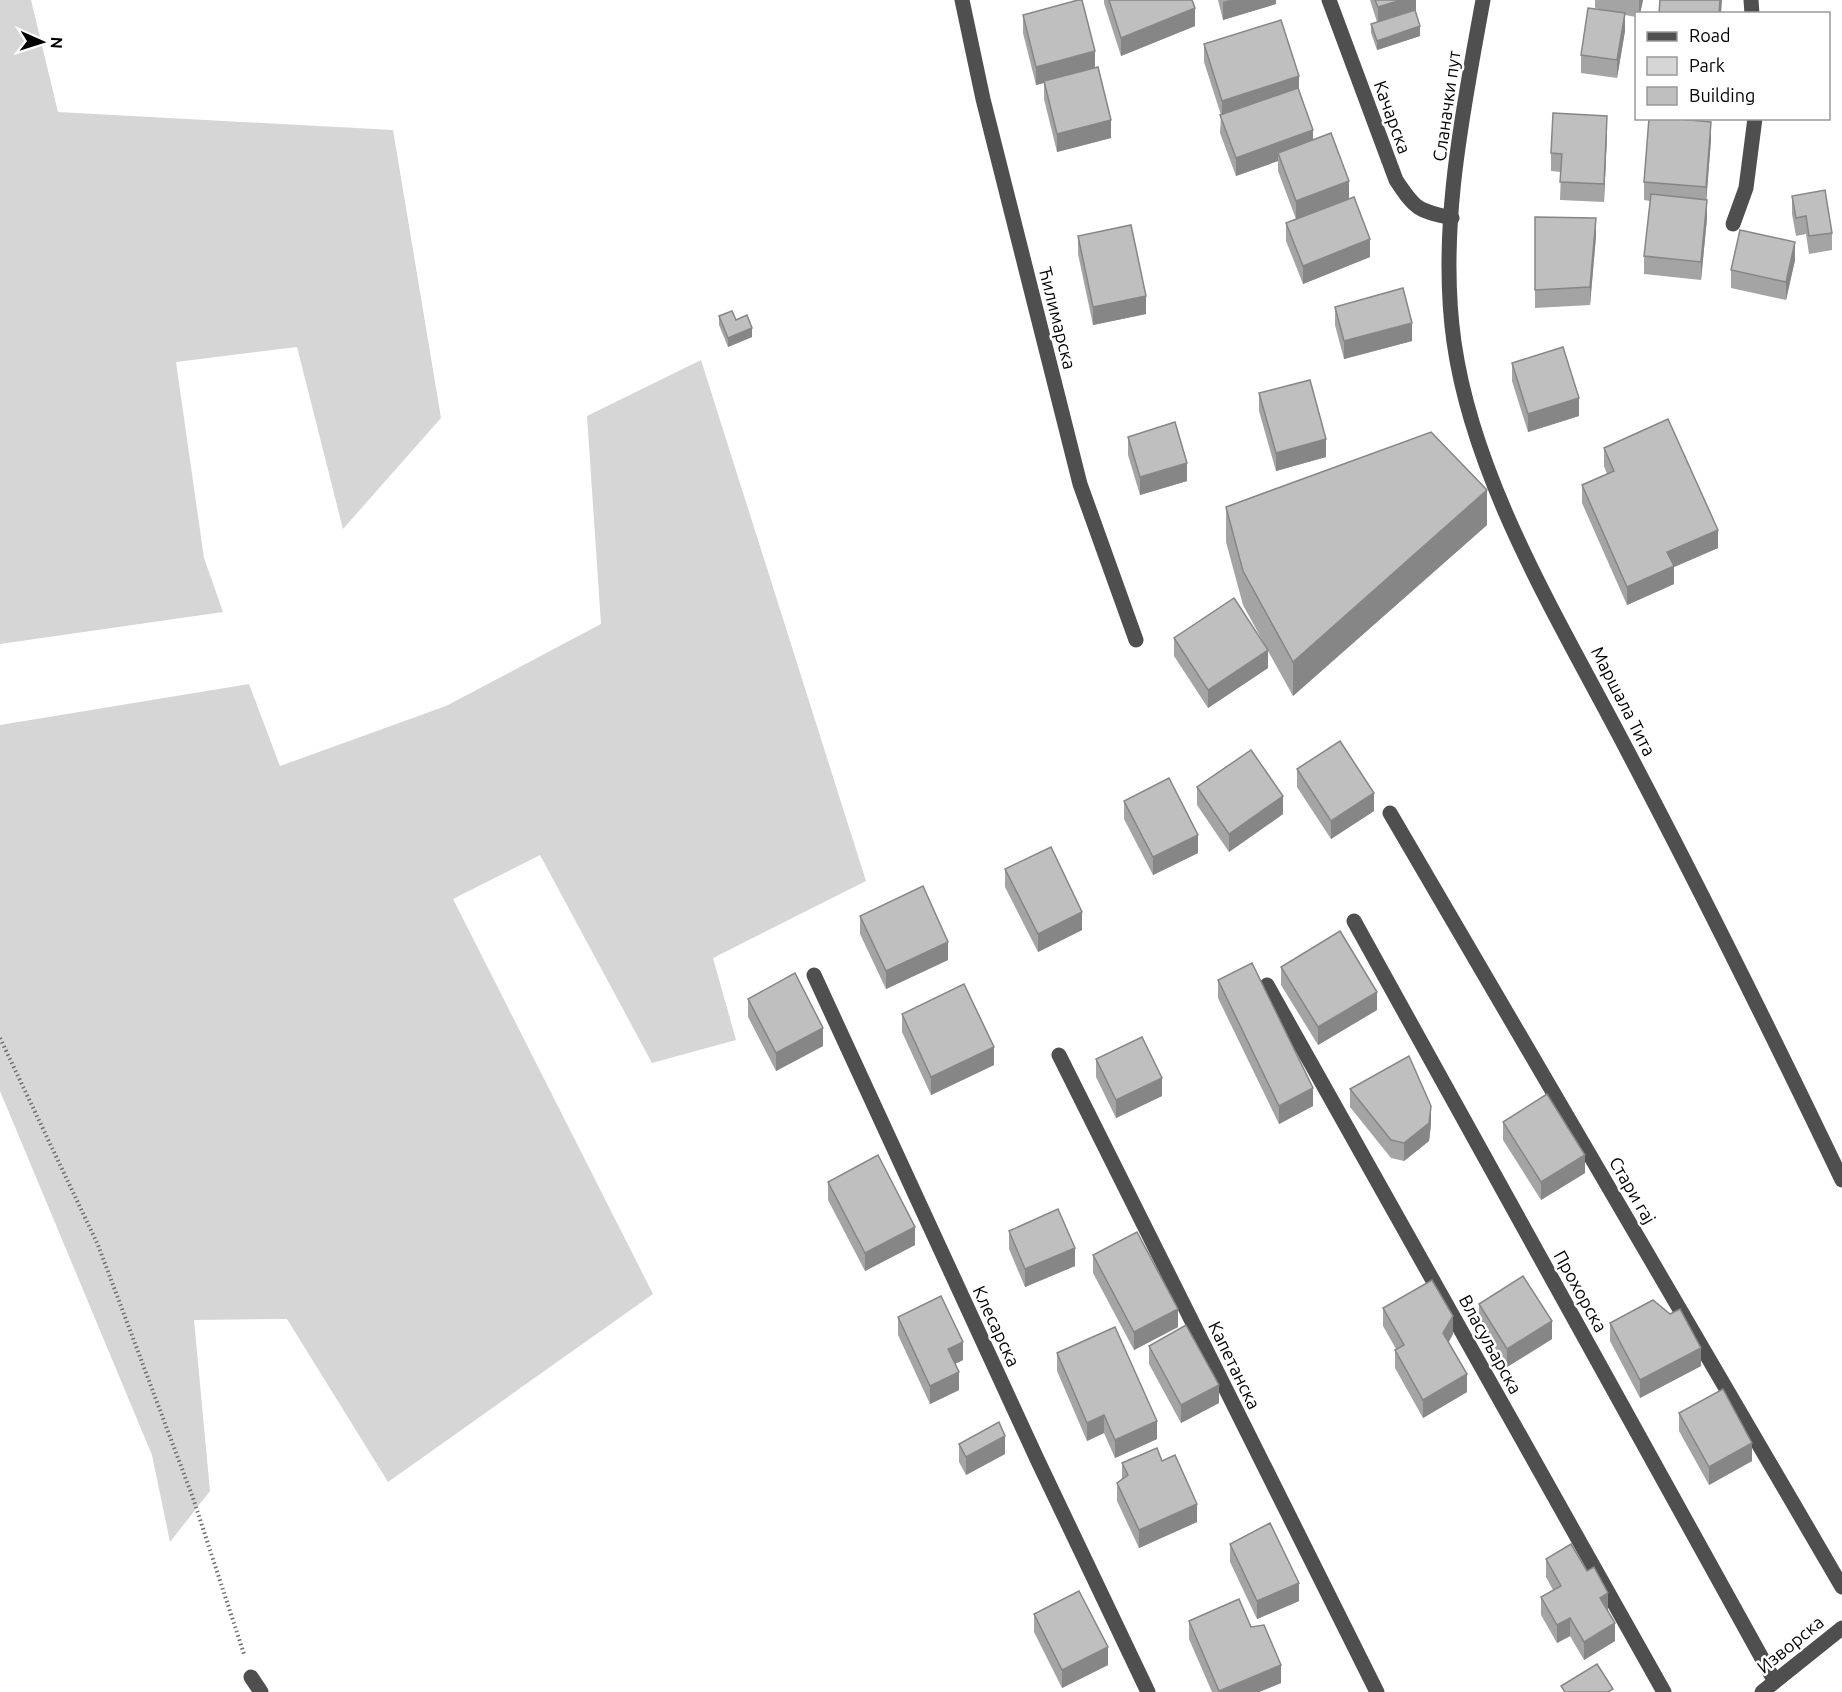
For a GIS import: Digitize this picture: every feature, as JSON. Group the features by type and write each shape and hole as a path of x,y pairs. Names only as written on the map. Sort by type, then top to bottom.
{"street":[{"name":"Ћилимарска","path":"962,0 983,99 1080,484 1136,640"},
{"name":"Качарска","path":"1329,0 1396,180 1412,205 1430,214 1452,218"},
{"name":"Сланачки пут","path":"1452,218 1457,163 1483,0"},
{"path":"1733,224 1746,188 1755,120"},
{"name":"Маршала Тита","path":"1452,218 1450,300 1454,342 1473,428 1489,471 1515,534 1735,957 1842,1180"},
{"name":"Стари гај","path":"1390,813 1842,1587"},
{"name":"Прохорска","path":"1354,921 1774,1680"},
{"name":"Клесарска","path":"814,975 1037,1459 1149,1692"},
{"name":"Власуљарска","path":"1267,985 1664,1692"},
{"name":"Капетанска","path":"1059,1055 1377,1692"},
{"name":"Изворска","path":"1762,1692 1774,1680 1842,1628"},
{"path":"251,1677 261,1692"}],"path":[{"path":"0,1038 98,1245 193,1498 251,1677"}],"green space":[{"path":"0,0 31,0 58,112 393,130 441,418 343,529 297,347 176,362 204,558 223,612 0,644"},
{"path":"701,360 866,881 713,958 736,1040 652,1063 540,855 453,899 653,1294 388,1482 287,1319 194,1320 210,1491 170,1542 152,1455 0,1091 0,725 249,684 280,766 446,706 601,624 587,416"}],"building":[{"path":"1082,0 1095,51 1036,67 1023,15"},
{"path":"1109,0 1192,0 1195,8 1121,38"},
{"path":"1375,0 1401,0 1378,7"},
{"path":"1660,0 1720,0 1719,12 1659,12"},
{"path":"1588,8 1625,13 1617,60 1581,55"},
{"path":"1415,10 1420,26 1377,41 1371,24"},
{"path":"1281,20 1299,76 1222,101 1204,44"},
{"path":"1098,67 1111,120 1057,134 1044,81"},
{"path":"1298,88 1313,130 1236,158 1220,115"},
{"path":"1553,113 1607,116 1604,184 1560,182 1562,154 1551,153"},
{"path":"1649,120 1711,122 1706,187 1644,182"},
{"path":"1331,133 1349,181 1296,201 1278,153"},
{"path":"1825,190 1832,233 1809,236 1806,216 1796,218 1792,196"},
{"path":"1651,194 1707,200 1701,262 1644,256"},
{"path":"1354,197 1370,239 1303,266 1286,223"},
{"path":"1535,217 1596,218 1590,287 1535,290"},
{"path":"1131,225 1146,296 1093,307 1078,236"},
{"path":"1740,230 1795,242 1786,282 1731,270"},
{"path":"1403,288 1412,323 1344,341 1335,307"},
{"path":"732,311 736,320 747,315 752,328 728,338 719,316"},
{"path":"1563,347 1579,398 1528,414 1512,363"},
{"path":"1310,380 1326,439 1276,453 1259,393"},
{"path":"1668,419 1718,530 1667,552 1674,566 1627,587 1582,485 1614,471 1604,448"},
{"path":"1175,422 1187,463 1140,477 1128,437"},
{"path":"1431,432 1487,490 1293,662 1243,571 1226,507"},
{"path":"1234,598 1268,650 1208,690 1174,638"},
{"path":"1340,741 1374,793 1331,821 1297,769"},
{"path":"1251,750 1283,796 1229,834 1197,787"},
{"path":"1169,778 1198,835 1153,857 1124,801"},
{"path":"1051,847 1082,912 1038,934 1005,869"},
{"path":"923,886 948,942 886,971 860,916"},
{"path":"1340,931 1377,992 1318,1027 1281,967"},
{"path":"1252,963 1313,1088 1279,1106 1218,980"},
{"path":"795,973 823,1028 776,1053 748,999"},
{"path":"964,984 994,1047 931,1077 902,1014"},
{"path":"1142,1037 1162,1078 1116,1100 1096,1059"},
{"path":"1409,1056 1431,1106 1429,1123 1404,1143 1391,1140 1350,1089"},
{"path":"1547,1094 1585,1155 1541,1182 1503,1122"},
{"path":"878,1155 915,1227 865,1253 828,1182"},
{"path":"1058,1209 1075,1248 1025,1269 1009,1231"},
{"path":"1137,1232 1178,1309 1134,1332 1093,1255"},
{"path":"1523,1276 1552,1321 1507,1349 1479,1304"},
{"path":"1432,1280 1453,1316 1443,1333 1467,1374 1423,1400 1395,1350 1404,1345 1383,1308"},
{"path":"941,1296 963,1342 948,1349 959,1372 930,1386 898,1317"},
{"path":"1653,1300 1670,1314 1680,1309 1701,1348 1640,1380 1610,1323"},
{"path":"1186,1325 1219,1385 1181,1405 1149,1346"},
{"path":"1115,1327 1157,1421 1115,1440 1104,1415 1087,1423 1057,1353"},
{"path":"1723,1389 1752,1443 1709,1467 1679,1413"},
{"path":"999,1422 1005,1436 966,1457 959,1444"},
{"path":"1157,1448 1162,1461 1175,1455 1197,1504 1139,1530 1117,1483 1128,1475 1122,1463"},
{"path":"1270,1523 1299,1583 1257,1601 1230,1544"},
{"path":"1571,1544 1587,1571 1594,1567 1608,1593 1600,1598 1615,1623 1584,1642 1570,1618 1557,1625 1541,1597 1561,1586 1546,1559"},
{"path":"1079,1591 1108,1647 1062,1670 1034,1614"},
{"path":"1239,1599 1251,1627 1264,1625 1281,1665 1219,1691 1189,1621"},
{"path":"1597,1664 1613,1689 1608,1692 1565,1692 1561,1686"}]}
